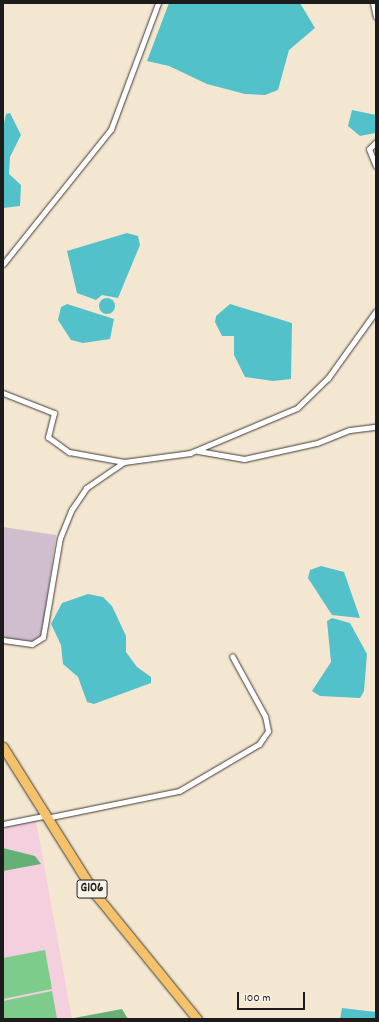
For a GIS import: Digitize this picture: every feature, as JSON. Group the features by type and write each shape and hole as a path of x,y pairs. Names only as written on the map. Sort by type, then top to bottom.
{"highway":[{"name":"G106","path":"3,747 44,818 123,932 197,1019"}],"street":[{"path":"3,264 111,129 158,3"},
{"path":"373,3 376,17"},
{"path":"376,142 369,149 376,166"},
{"path":"3,394 54,413 48,437 69,452 124,462 173,457 198,450 302,404 328,378 376,311"},
{"path":"198,450 244,458 317,443 350,430 376,427"},
{"path":"3,640 32,644 43,637 60,538 70,514 86,488 124,462"},
{"path":"3,824 44,818 179,791 259,744 268,731 265,716 232,656"}],"shaded area":[{"path":"3,527 56,535 42,636 34,642 3,637"},
{"path":"36,821 72,1019 3,1019 3,827"}],"green space":[{"path":"3,848 35,856 41,864 3,871"},
{"path":"45,950 52,989 3,999 3,958"},
{"path":"52,991 57,1019 3,1019 3,1001"},
{"path":"122,1009 128,1019 74,1018"}],"water":[{"path":"169,3 300,3 315,28 289,50 278,90 265,95 245,94 207,84 169,66 147,61"},
{"path":"352,110 376,115 375,133 360,136 348,126"},
{"path":"10,113 21,135 10,157 9,174 21,185 20,206 3,208 3,128 6,114"},
{"path":"127,233 138,236 140,245 118,298 102,295 96,300 77,293 67,251"},
{"path":"107,298 114,303 115,306 110,313 107,314 100,309 99,306 104,299"},
{"path":"67,304 114,319 110,339 83,343 71,340 58,320 61,307"},
{"path":"230,304 292,323 291,379 273,381 245,377 234,355 234,336 222,336 215,322 216,316"},
{"path":"321,566 344,572 360,618 332,615 308,578 310,570"},
{"path":"88,594 103,597 112,606 126,636 126,652 137,667 151,677 151,683 94,704 87,702 78,677 63,664 61,645 51,624 62,603"},
{"path":"332,618 350,623 367,654 364,691 360,698 320,696 312,691 331,662 327,621"},
{"path":"342,1008 376,1012 376,1019 340,1019"}]}
